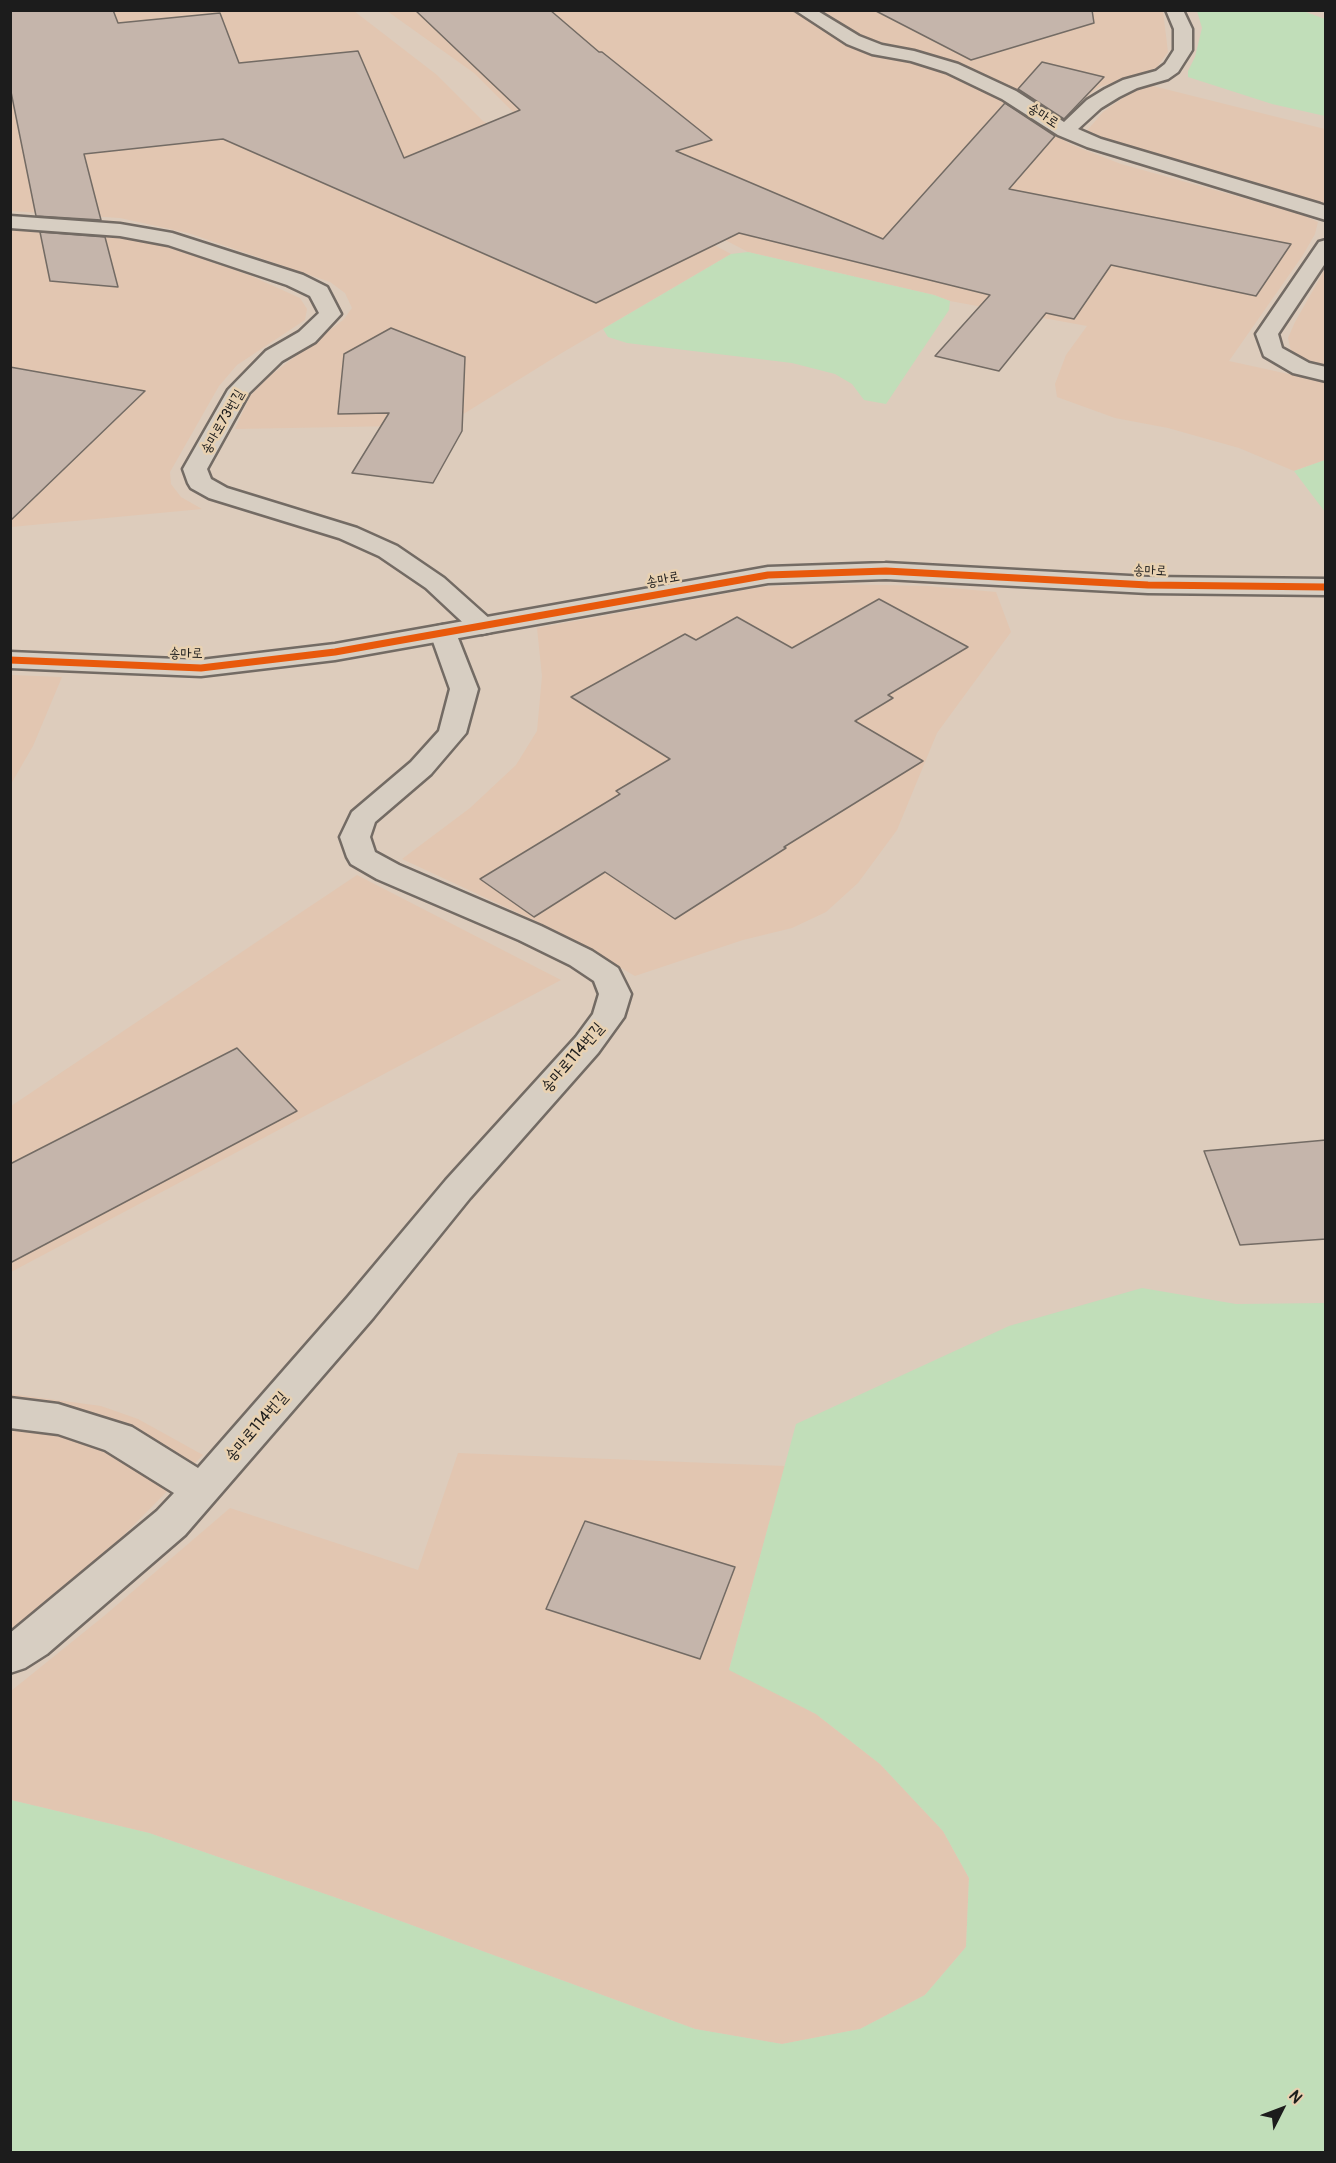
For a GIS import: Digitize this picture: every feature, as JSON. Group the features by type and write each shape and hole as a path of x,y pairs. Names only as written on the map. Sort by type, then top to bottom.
{"street":[{"name":"송마로","path":"803,10 853,40 878,50 914,56 952,68 1010,95 1065,131 1129,155 1313,208 1326,214"},
{"path":"1065,131 1094,104 1112,93 1130,84 1162,75 1172,68 1183,50 1183,29 1174,10"},
{"name":"송마로73번길","path":"10,222 120,230 172,239 295,280 319,292 330,314 307,336 274,356 239,390 195,469 200,483 218,493 348,532 388,551 435,583 482,626"},
{"path":"1326,246 1267,334 1272,351 1301,368 1326,374"},
{"name":"송마로","path":"10,660 201,669 335,652 768,575 886,571 1148,585 1326,587"},
{"name":"송마로114번길","path":"10,1655 32,1641 171,1523 202,1490 360,1308 458,1189 587,1045 608,1017 615,994 607,975 581,958 530,933 388,872 362,857 355,837 362,818 421,768 453,733 464,689 443,633"},
{"path":"10,1413 58,1419 118,1438 202,1490"}],"shaded area":[{"path":"11,11 354,11 437,75 483,121 731,254 560,354 457,418 397,426 235,429 250,396 271,375 343,320 352,308 345,293 330,282 188,233 120,218 11,211"},
{"path":"387,11 1163,11 1168,52 1157,67 1143,74 1099,87 1065,113 1047,131 1072,145 1121,164 1301,214 1318,222 1315,234 1303,255 1229,361 1325,382 1325,460 1294,471 1239,448 1168,428 1115,418 1057,397 1055,384 1066,355 1087,326 950,301 934,295 748,252 643,197 525,124 474,73"},
{"path":"1149,85 1325,129 1325,205 1143,153 1085,133 1103,112 1127,95"},
{"path":"10,228 127,239 164,246 249,275 300,298 307,309 305,320 237,365 219,386 170,472 171,484 181,497 202,509 11,527"},
{"path":"1325,269 1325,367 1307,361 1291,351 1288,338"},
{"path":"834,584 928,586 996,592 1011,632 937,733 897,830 858,883 826,912 792,928 743,940 635,976 557,931 402,859 470,808 516,765 537,731 542,676 537,628 762,587"},
{"path":"11,675 62,677 33,746 11,784"},
{"path":"357,875 561,980 11,1272 11,1106"},
{"path":"11,1394 101,1406 138,1419 203,1455 118,1541 11,1630"},
{"path":"458,1453 785,1466 729,1669 816,1714 880,1764 943,1831 969,1878 966,1947 925,1995 860,2029 782,2044 695,2029 354,1904 149,1833 11,1800 11,1691 104,1616 230,1508 418,1570"}],"green space":[{"path":"1197,11 1303,11 1325,19 1325,116 1272,104 1188,77 1202,28"},
{"path":"748,252 934,295 950,301 949,310 886,404 864,400 852,384 835,374 792,363 627,343 608,337 603,329 731,254"},
{"path":"1326,460 1325,512 1294,471"},
{"path":"1142,1288 1236,1304 1325,1303 1325,2152 11,2152 11,1800 149,1833 354,1904 695,2029 782,2044 860,2029 925,1995 966,1947 969,1878 943,1831 880,1764 816,1714 729,1670 796,1424 1009,1326"}],"building":[{"path":"10,10 113,10 118,23 220,13 239,63 358,51 404,158 520,110 415,10 550,10 599,52 602,52 712,140 676,151 883,239 1005,103 1055,136 1009,189 1291,244 1256,296 1111,265 1074,319 1046,313 999,371 935,356 990,295 739,233 596,303 223,139 84,154 101,220 36,216 10,87"},
{"path":"874,10 1092,10 1094,23 971,60"},
{"path":"1042,62 1104,77 1064,119 1018,89"},
{"path":"40,232 105,237 118,287 50,281"},
{"path":"391,328 465,357 462,431 433,483 352,473 389,413 338,414 344,354"},
{"path":"10,367 145,391 10,521"},
{"path":"879,599 968,647 888,695 893,698 855,721 923,761 784,847 786,848 675,919 605,872 534,917 480,879 620,794 616,791 670,759 571,697 685,634 696,640 737,617 792,648"},
{"path":"237,1048 297,1111 10,1263 10,1164"},
{"path":"1326,1140 1326,1239 1240,1245 1204,1151"},
{"path":"585,1521 735,1567 700,1659 546,1609"}],"cycle path":[{"path":"10,660 201,668 335,652 768,575 886,571 1148,585 1326,587"}]}
